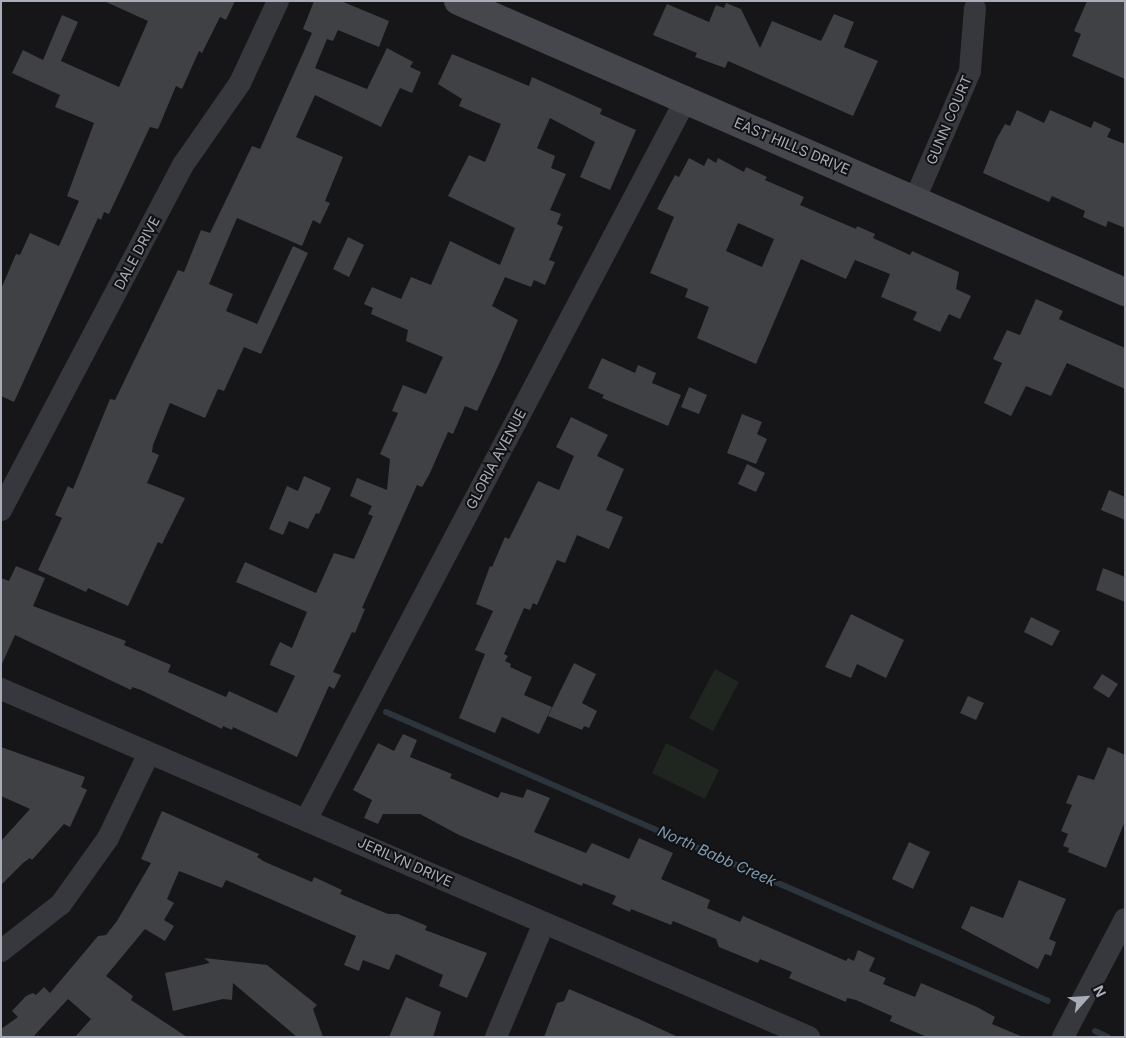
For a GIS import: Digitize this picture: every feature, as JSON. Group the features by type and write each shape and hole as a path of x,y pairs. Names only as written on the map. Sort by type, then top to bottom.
{"street":[{"name":"DALE DRIVE","path":"1,510 183,165 240,83 278,1"},
{"name":"EAST HILLS DRIVE","path":"458,1 685,101 916,199 1125,292"},
{"name":"GUNN COURT","path":"916,199 970,71 975,8"},
{"name":"GLORIA AVENUE","path":"307,818 685,101"},
{"name":"JERILYN DRIVE","path":"1,689 307,818 786,1032 808,1037"},
{"path":"1,951 61,904 108,838 150,753"},
{"path":"1063,1037 1125,919"},
{"path":"496,1037 543,925"}],"shaded area":[{"path":"715,669 739,682 713,731 689,718"},
{"path":"666,743 719,770 705,799 652,773"}],"building":[{"path":"104,1 235,1 226,20 220,17 202,53 199,51 182,89 176,86 158,129 150,127 109,214 104,212 101,220 98,218 14,402 1,396 1,289 16,254 20,255 30,233 59,246 79,201 67,196 94,123 55,107 60,95 12,73 23,50 43,60 62,15 78,22 61,61 119,87 148,21"},
{"path":"314,1 341,1 389,21 379,47 338,30 333,41 327,39 315,68 367,89 387,48 413,62 410,67 421,72 412,93 400,88 381,127 315,95 296,137 343,157 325,201 330,203 320,224 313,220 302,246 237,218 209,284 233,294 226,311 257,324 293,246 308,253 261,354 244,347 224,391 218,389 205,418 170,403 153,445 152,452 159,455 147,483 185,498 162,544 158,542 128,606 88,588 86,592 38,570 62,518 55,515 68,486 73,489 110,399 115,400 178,270 184,272 201,230 210,233 252,146 260,149 312,33 303,29"},
{"path":"1087,1 1125,1 1125,79 1072,56 1081,34 1074,31"},
{"path":"726,3 741,9 760,48 772,21 821,41 834,14 854,22 844,47 878,61 853,116 728,61 725,68 695,57 697,53 653,35 667,4 709,22 716,5 724,8"},
{"path":"452,54 529,86 532,77 602,109 600,114 636,130 610,190 580,177 595,142 550,118 537,148 555,156 551,168 566,174 550,210 561,214 557,224 563,227 549,260 555,262 545,285 534,280 531,287 505,277 492,306 518,320 499,364 477,411 465,406 453,434 448,432 422,487 417,485 362,608 365,609 355,633 352,632 333,672 341,675 334,689 329,686 297,757 233,727 232,730 223,726 222,729 141,690 132,687 131,690 15,635 1,666 1,578 9,581 16,566 45,578 33,606 126,641 124,645 171,665 168,672 226,697 229,691 277,713 295,676 270,665 271,661 280,642 292,648 307,612 236,582 245,562 316,593 334,553 354,559 373,516 368,514 372,506 350,496 357,478 387,490 390,459 380,454 398,413 392,411 403,385 426,394 443,357 406,341 408,330 371,314 373,308 364,304 372,287 401,299 411,277 431,285 450,241 500,265 515,228 448,196 469,155 485,162 501,124 459,106 462,99 438,84"},
{"path":"1017,110 1044,123 1050,110 1091,128 1094,121 1111,129 1107,137 1125,144 1125,228 1108,221 1106,227 1083,217 1085,211 1052,196 1049,202 983,173 996,140 1005,124 1010,126"},
{"path":"689,158 704,166 708,158 716,163 718,158 744,172 746,167 767,177 765,180 804,197 800,205 856,229 857,226 875,234 873,238 910,255 912,251 959,272 956,289 971,296 960,319 949,314 940,332 913,320 917,312 881,297 890,274 855,260 846,279 801,259 756,364 697,338 709,307 685,297 688,289 650,273 674,217 657,209 675,175 679,177","holes":["738,223 774,239 762,267 726,251"]},
{"path":"348,237 364,245 349,277 333,269"},
{"path":"1036,299 1063,311 1059,319 1125,348 1125,389 1067,363 1051,396 1026,386 1011,416 984,403 1002,363 993,359 1007,330 1020,335"},
{"path":"602,358 635,373 638,365 656,373 652,383 681,395 668,426 602,398 604,395 588,388"},
{"path":"689,387 707,395 699,414 681,407"},
{"path":"742,414 762,422 757,434 767,439 756,464 727,453"},
{"path":"571,417 608,435 597,456 624,469 606,510 623,517 609,549 577,535 565,563 557,560 537,605 533,603 530,610 524,608 504,654 508,656 505,661 511,664 510,667 532,677 524,695 552,707 539,734 502,717 495,733 459,718 485,654 475,650 493,611 476,604 490,566 492,567 505,537 509,539 538,481 559,490 574,456 556,447"},
{"path":"747,464 765,473 756,492 738,484"},
{"path":"304,476 331,488 319,514 316,513 308,529 289,521 283,535 269,529 287,486 298,491"},
{"path":"1109,490 1125,497 1125,520 1101,510"},
{"path":"1103,568 1125,577 1125,602 1096,590"},
{"path":"851,614 904,640 886,678 857,664 851,678 825,667"},
{"path":"1031,617 1060,631 1052,646 1024,632"},
{"path":"574,663 596,674 582,703 597,711 589,728 584,726 582,730 548,716"},
{"path":"1102,674 1118,684 1109,698 1093,688"},
{"path":"968,696 984,703 976,720 960,713"},
{"path":"403,734 417,740 410,757 452,774 450,778 498,798 501,792 523,798 527,789 550,798 534,832 586,853 592,843 629,859 639,838 673,853 661,879 710,900 707,908 740,922 743,916 846,961 848,958 854,961 858,950 875,958 869,971 886,978 883,984 915,997 921,983 977,1007 995,1017 992,1024 1023,1037 927,1037 890,1021 892,1016 856,1000 847,998 846,1002 789,978 792,972 760,959 758,963 719,947 716,939 673,921 671,925 631,909 630,912 612,904 616,896 583,883 582,886 459,835 420,814 383,814 378,824 364,818 372,800 353,790 378,743 394,751"},
{"path":"1,747 85,777 81,787 87,790 70,827 64,824 32,860 30,858 23,863 1,885 1,841 30,809 1,796"},
{"path":"1108,747 1125,755 1125,821 1106,868 1068,852 1069,848 1063,846 1068,834 1061,831 1072,805 1066,803 1078,775 1094,780"},
{"path":"162,811 259,854 257,857 265,862 312,882 314,877 342,890 340,894 388,914 398,914 427,926 425,930 487,953 467,998 439,986 443,975 396,954 389,970 363,960 359,971 344,965 356,936 226,880 222,888 179,871 167,899 174,903 164,920 174,926 165,941 145,929 106,976 133,996 131,1000 187,1037 75,1037 91,1019 68,999 33,1037 1,1037 1,1029 18,1017 12,1011 26,996 33,993 36,995 44,987 50,993 98,936 106,935 117,921 151,863 141,859"},
{"path":"909,842 930,852 913,889 892,879"},
{"path":"1019,880 1066,899 1049,939 1056,942 1051,956 1045,954 1038,969 961,928 971,906 1003,918"},
{"path":"204,958 267,965 317,1005 313,1009 323,1037 297,1037 233,983 232,1000 223,999 173,1011 165,973 210,963"},
{"path":"569,989 678,1037 544,1037 557,1003 564,1001"},
{"path":"406,997 441,1012 433,1037 389,1037"}],"waterway":[{"name":"North Babb Creek","path":"386,712 1048,1001"},
{"name":"North Babb Creek","path":"1095,1031 1108,1037"}]}
